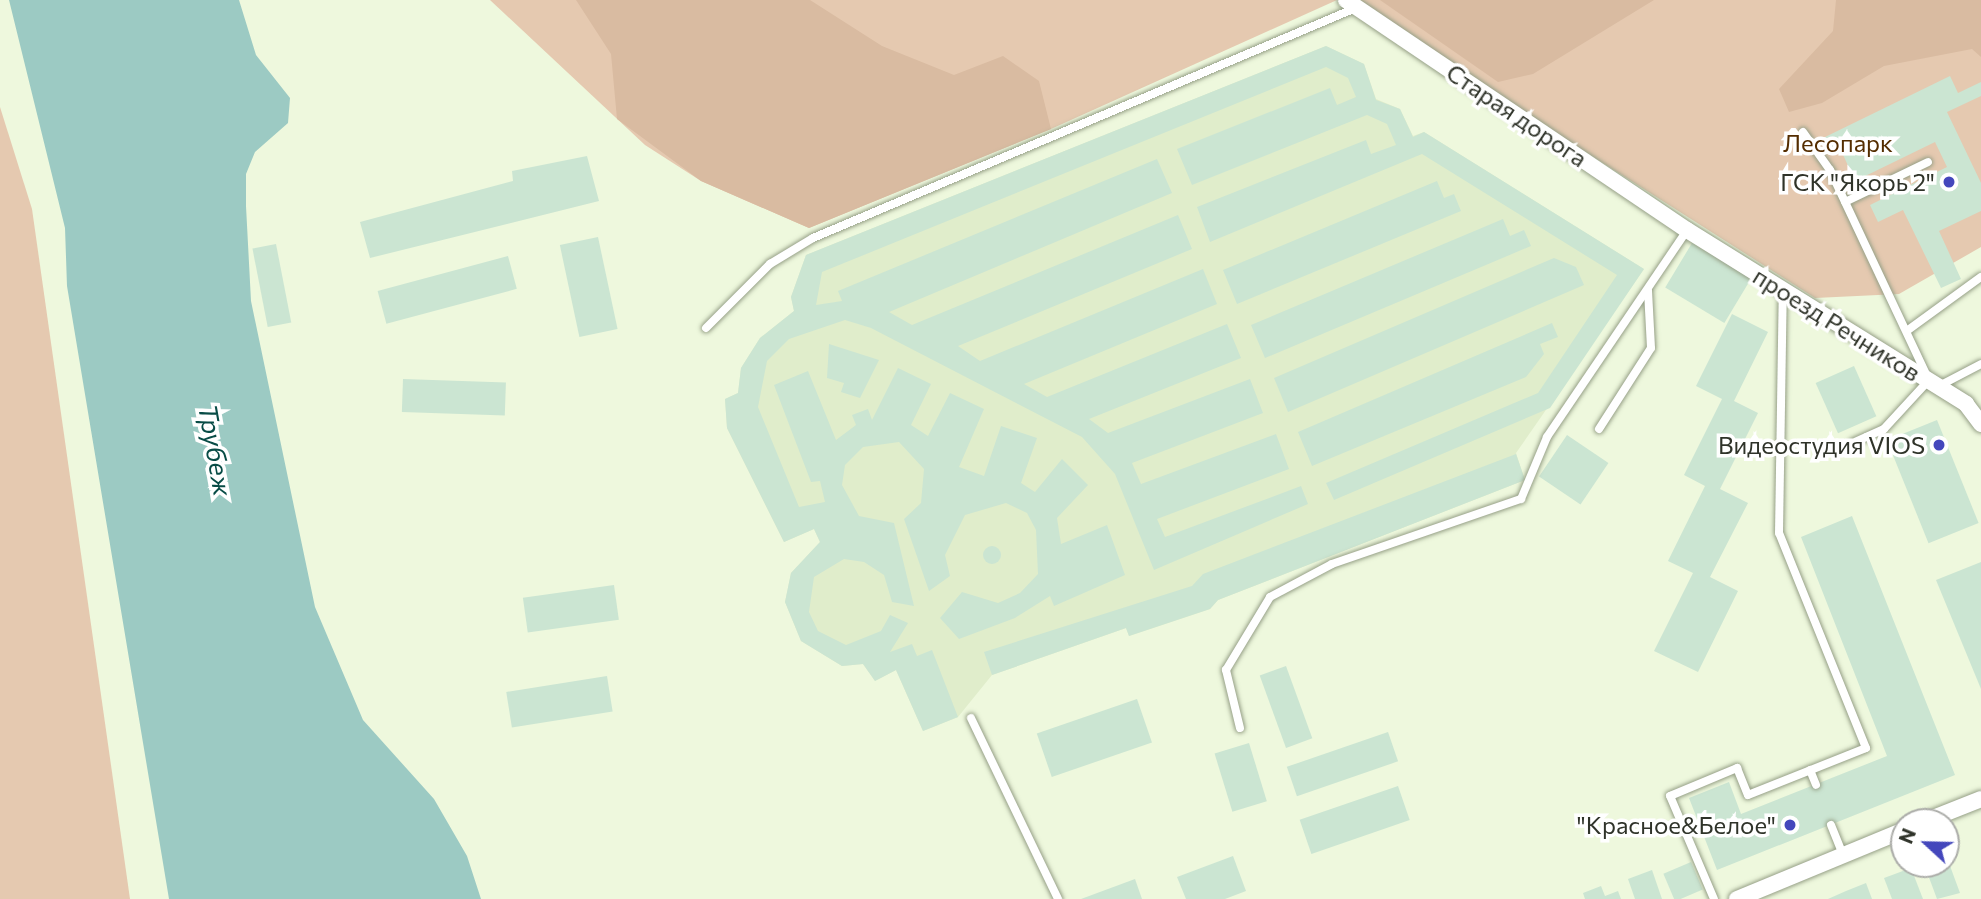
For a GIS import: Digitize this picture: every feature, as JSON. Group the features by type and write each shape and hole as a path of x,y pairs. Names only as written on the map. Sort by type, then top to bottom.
{"street":[{"name":"Старая дорога","path":"1352,4 1687,230"},
{"name":"проезд Речников","path":"1687,230 1966,404 1981,424"},
{"path":"1958,808 1981,799"},
{"path":"1737,899 1890,836"}],"lane":[{"path":"706,328 770,264 813,238 1352,4"},
{"path":"1802,132 1845,202 1934,383"},
{"path":"1845,202 1928,162"},
{"path":"1240,728 1226,670 1270,597 1332,564 1521,499 1547,438 1687,230"},
{"path":"1908,330 1981,276"},
{"path":"1599,429 1651,348 1648,290"},
{"path":"1714,899 1670,796 1737,768 1748,795 1866,748 1779,533 1783,291"},
{"path":"1853,443 1884,429 1934,383 1981,364"},
{"path":"971,718 1058,899"},
{"path":"1810,770 1816,785"},
{"path":"1831,825 1843,855"}],"shaded area":[{"path":"576,0 810,0 882,46 954,75 1003,56 1039,81 1051,129 809,228 701,181 617,119 611,54"},
{"path":"1380,0 1654,0 1533,74 1498,82"},
{"path":"1836,0 1981,0 1981,57 1972,49 1884,66 1822,103 1789,112 1779,89 1833,31"},
{"path":"1326,46 1364,64 1376,99 1400,109 1413,136 1424,132 1644,269 1516,453 1525,480 1218,600 1210,609 1129,636 1126,628 992,675 958,717 923,731 896,670 875,681 863,664 842,666 801,641 785,602 791,573 820,542 814,529 784,542 727,428 725,399 738,393 741,368 760,338 794,311 791,297 806,255"}],"green space":[{"path":"490,0 1337,0 1051,129 809,228 701,181 645,145"},
{"name":"Лесопарк","path":"1347,0 1981,0 1981,247 1899,294 1815,298"},
{"path":"0,107 32,209 130,899 0,899"}],"water":[{"name":"Трубеж","path":"9,0 239,0 256,55 290,98 288,123 255,152 246,174 246,206 251,301 315,607 363,720 434,799 467,856 481,899 169,899 67,286 65,228"}],"building":[{"path":"1326,46 1364,64 1376,100 1400,109 1413,137 1424,132 1644,269 1550,408 1334,500 1326,483 1538,393 1617,275 1422,154 1210,242 1197,207 1366,140 1371,154 1396,145 1387,124 1367,115 1192,185 1177,149 1330,88 1337,105 1356,97 1348,78 1326,67 822,272 816,305 842,301 838,291 1157,159 1172,193 889,312 912,325 1178,215 1192,249 958,346 980,361 1203,269 1217,304 1024,384 1047,397 1227,324 1241,358 1089,419 1108,433 1250,379 1263,413 1132,463 1141,484 1276,434 1289,469 1157,519 1165,537 1301,486 1308,504 1154,570 1115,474 1082,437 871,328 845,320 789,339 767,361 758,407 799,507 825,502 820,481 811,482 774,385 808,371 836,440 856,425 852,415 868,409 872,420 898,368 931,384 911,425 928,436 950,393 984,409 959,467 984,476 1001,426 1037,438 1021,483 1035,492 1062,459 1088,485 1057,518 1061,544 1107,525 1125,575 1054,606 1050,596 1015,618 959,639 940,618 962,592 998,603 1020,593 1038,574 1036,530 1027,513 1006,503 965,515 945,555 950,576 929,591 904,519 921,503 924,469 899,442 863,447 845,465 842,485 859,516 894,523 914,606 892,602 884,575 864,562 844,559 814,577 809,612 818,631 846,645 881,631 890,615 908,623 890,652 912,644 917,656 932,650 958,717 923,731 896,670 875,681 863,664 842,666 801,641 785,602 791,573 820,542 814,529 784,542 727,428 725,399 738,393 741,368 760,338 794,311 791,297 806,255"},
{"name":"ГСК \"Якорь 2\"","path":"1950,76 1958,93 1981,82 1981,96 1947,112 1981,183 1981,211 1939,231 1961,279 1941,288 1903,210 1878,222 1870,205 1947,167 1935,142 1855,181 1840,148 1828,154 1821,139"},
{"path":"587,156 599,201 370,258 360,222 513,181 512,171"},
{"path":"1437,181 1444,198 1454,194 1461,211 1237,304 1223,270"},
{"path":"1503,219 1510,236 1524,230 1531,246 1265,358 1251,325"},
{"path":"598,237 618,329 579,337 560,245"},
{"path":"1692,243 1751,279 1724,323 1665,288"},
{"path":"276,244 291,323 268,327 252,249"},
{"path":"508,256 517,289 386,324 378,291"},
{"path":"1554,258 1576,267 1584,285 1288,412 1274,378"},
{"path":"1732,314 1768,332 1734,401 1758,413 1720,489 1748,503 1710,577 1738,591 1698,672 1654,651 1693,573 1668,561 1705,486 1684,475 1722,399 1696,386"},
{"path":"1552,323 1558,337 1540,344 1544,354 1526,377 1312,466 1298,432"},
{"path":"829,344 879,360 860,398 841,392 844,383 827,378"},
{"path":"1854,366 1876,416 1838,433 1816,383"},
{"path":"403,379 506,383 505,416 402,412"},
{"path":"1937,420 1979,523 1929,543 1887,440"},
{"path":"1567,435 1608,463 1580,504 1539,476"},
{"path":"1516,454 1525,480 1218,600 1210,609 1129,636 1126,628 992,675 984,652 1192,586 1203,574"},
{"path":"1852,516 1955,775 1717,870 1689,798 1729,782 1741,814 1887,756 1801,537"},
{"path":"988,546 996,546 1001,555 999,562 988,564 983,559 983,551"},
{"path":"1981,562 1981,689 1936,580"},
{"path":"614,585 619,620 528,632 523,598"},
{"path":"1286,666 1312,738 1286,748 1260,676"},
{"path":"607,676 613,712 512,728 506,692"},
{"path":"1137,699 1152,742 1052,777 1037,734"},
{"path":"1388,732 1398,761 1297,796 1287,767"},
{"path":"1249,743 1267,801 1232,812 1215,754"},
{"path":"1398,786 1410,820 1311,854 1300,820"},
{"path":"1233,856 1246,891 1225,899 1186,899 1177,877"},
{"path":"1691,862 1703,890 1674,899 1663,874"},
{"path":"1652,870 1662,899 1635,899 1628,879"},
{"path":"1890,876 1890,878 1915,878 1923,899 1892,899 1884,878"},
{"path":"1929,878 1954,878 1960,893 1937,899"},
{"path":"1135,879 1142,899 1081,899"},
{"path":"1866,883 1872,899 1828,899 1846,891"},
{"path":"1601,886 1605,896 1618,891 1621,899 1585,899 1583,893"}],"place":[{"name":"ГСК \"Якорь 2\"","path":"1949,182"},
{"name":"Видеостудия VIOS","path":"1939,445"},
{"name":"\"Красное&Белое\"","path":"1790,825"}]}
